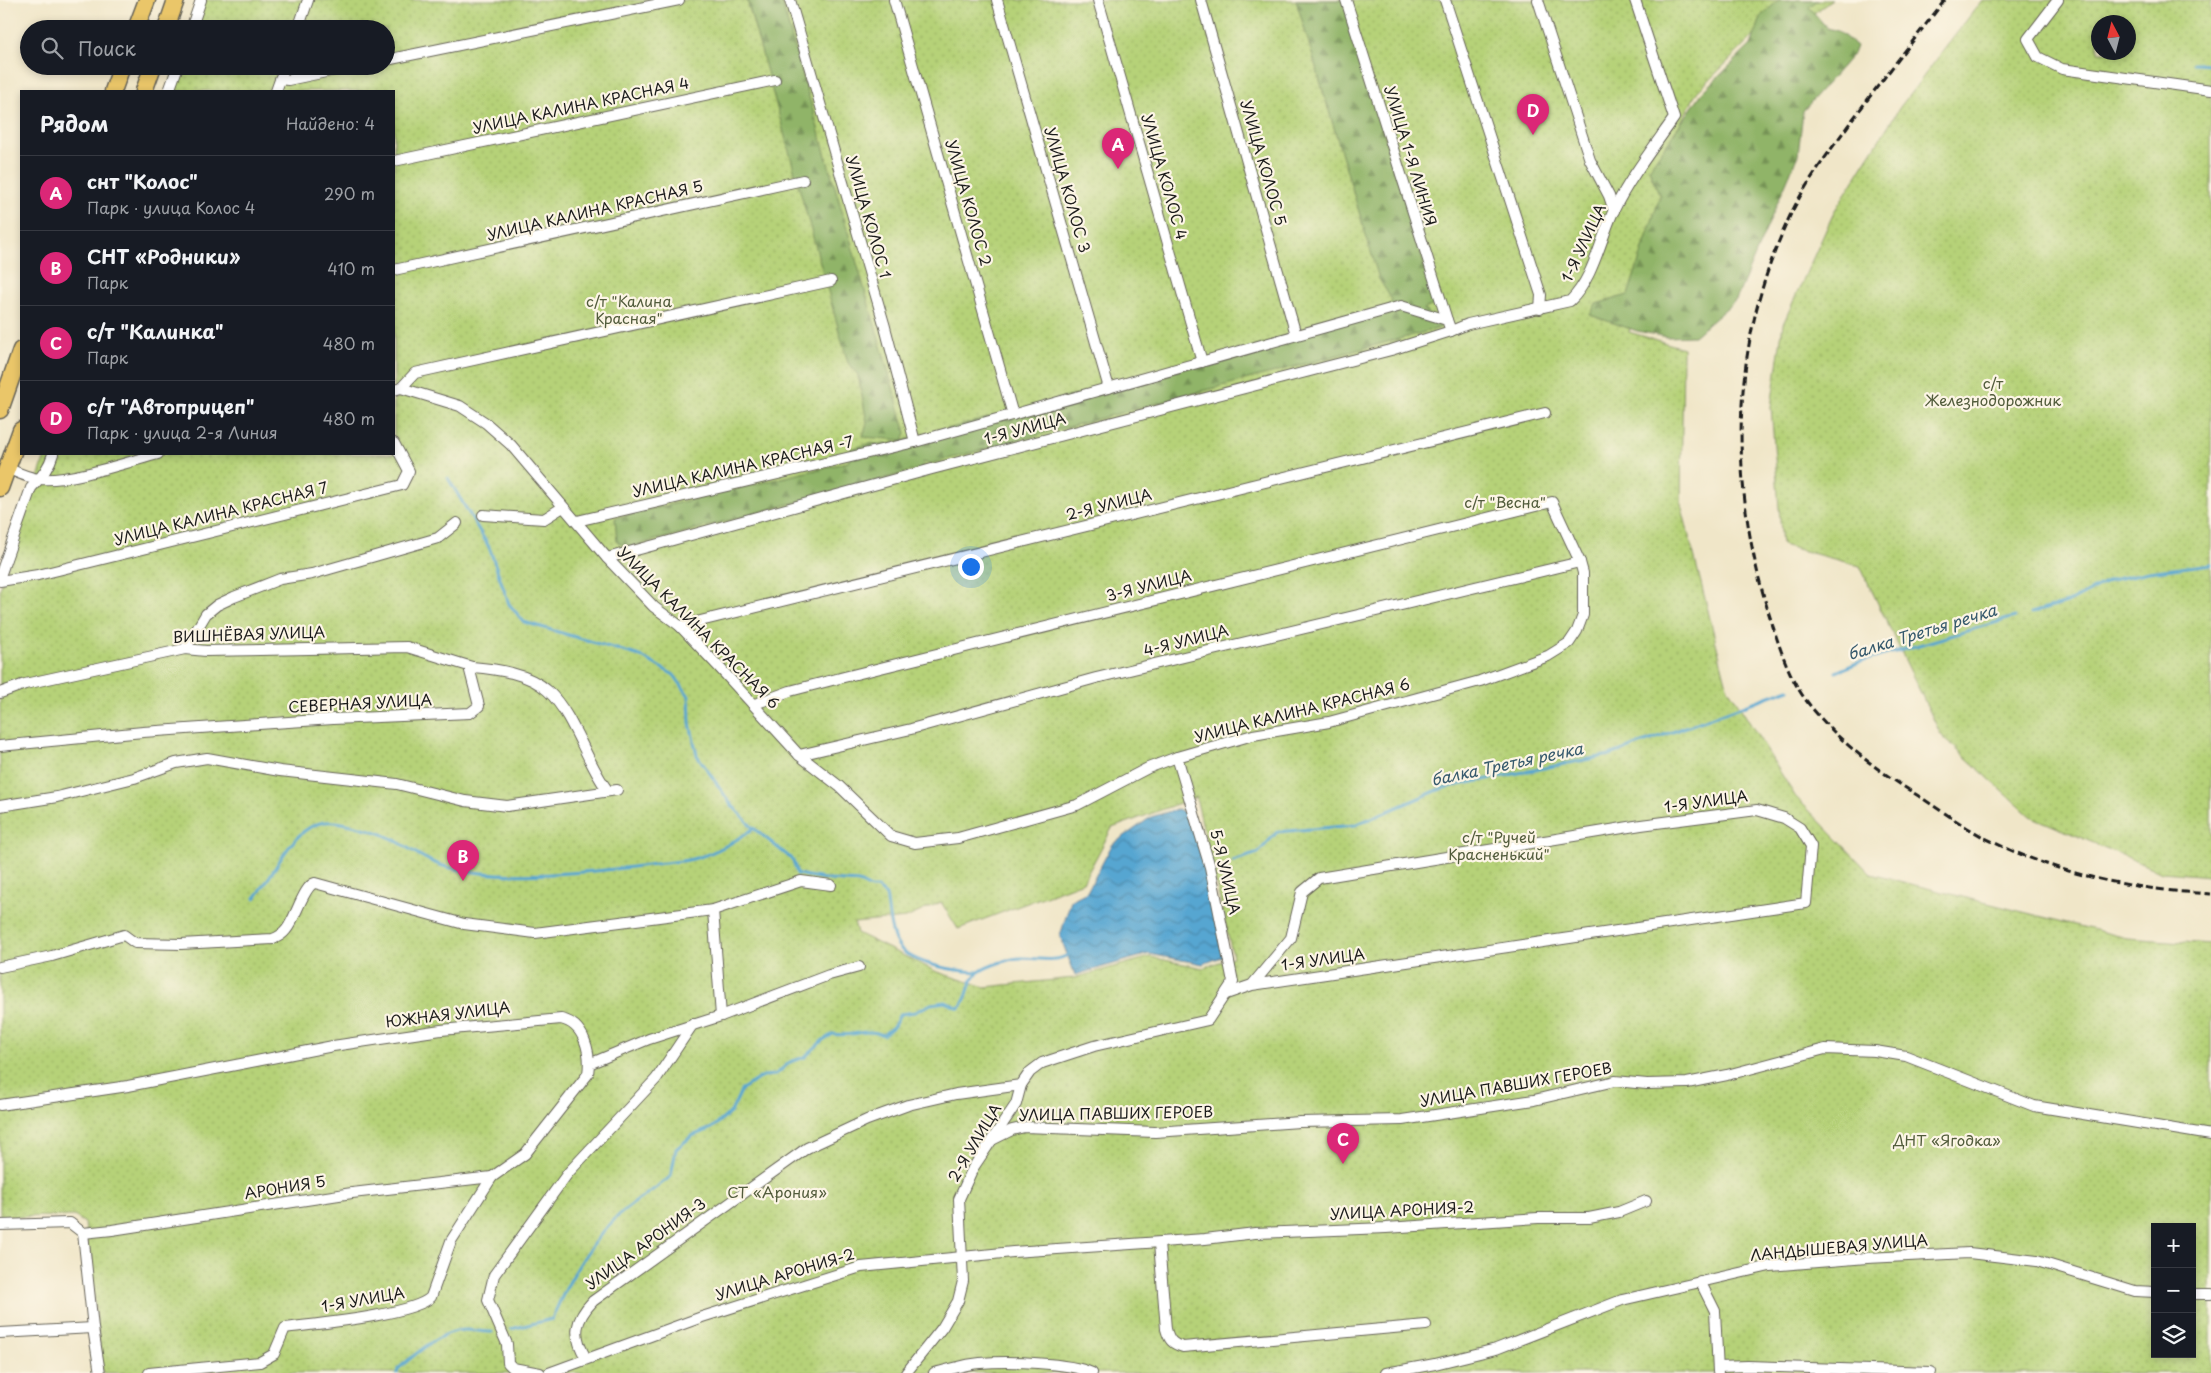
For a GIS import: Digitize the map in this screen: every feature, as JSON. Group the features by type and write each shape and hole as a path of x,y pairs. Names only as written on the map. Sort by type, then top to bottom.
{"main road":[{"path":"139,20 147,0"},
{"path":"169,20 176,0"},
{"path":"113,90 119,75"},
{"path":"144,90 150,75"},
{"path":"0,410 20,353"},
{"path":"0,488 20,433"}],"street":[{"path":"194,20 201,0"},
{"path":"301,20 308,0"},
{"path":"395,58 679,0"},
{"name":"УЛИЦА КОЛОС 1","path":"790,0 885,327 915,442"},
{"name":"УЛИЦА КОЛОС 2","path":"894,0 1013,415"},
{"name":"УЛИЦА КОЛОС 3","path":"997,0 1109,388"},
{"name":"УЛИЦА КОЛОС 4","path":"1098,0 1202,362"},
{"name":"УЛИЦА КОЛОС 5","path":"1201,0 1296,335"},
{"name":"УЛИЦА 1-Я ЛИНИЯ","path":"1346,0 1447,320"},
{"path":"1445,0 1538,287 1540,309"},
{"path":"1538,0 1590,160 1609,196 1614,211"},
{"name":"1-Я УЛИЦА","path":"607,558 932,469 1392,350 1468,324 1570,301 1577,294 1614,211 1674,118 1635,0"},
{"path":"2058,0 2028,39 2038,57 2062,70 2211,90"},
{"path":"169,90 175,75"},
{"path":"276,90 282,75"},
{"path":"280,79 288,80 312,75"},
{"name":"УЛИЦА КАЛИНА КРАСНАЯ 4","path":"395,161 775,80"},
{"name":"УЛИЦА КАЛИНА КРАСНАЯ 5","path":"395,270 803,180"},
{"name":"УЛИЦА КАЛИНА КРАСНАЯ 6","path":"397,389 415,373 831,281"},
{"name":"1-Я УЛИЦА","path":"915,442 1401,306 1447,320"},
{"path":"1447,320 1451,331"},
{"name":"УЛИЦА КАЛИНА КРАСНАЯ 6","path":"397,389 460,406 486,423 524,458 607,558 654,606 680,626 755,704 799,755 839,786 891,836 915,843 958,838 1077,805 1148,768 1177,757 1253,735 1329,722 1471,684 1548,656 1569,643 1577,632 1583,615 1583,573 1580,562"},
{"name":"2-Я УЛИЦА","path":"680,626 1545,413"},
{"name":"УЛИЦА КАЛИНА КРАСНАЯ -7","path":"577,521 915,442"},
{"name":"УЛИЦА КАЛИНА КРАСНАЯ 7","path":"0,581 38,575 402,485 409,471 395,445"},
{"path":"0,576 30,488 40,479 50,463 52,455"},
{"path":"8,468 24,476 40,479 98,470 154,455"},
{"name":"3-Я УЛИЦА","path":"755,704 790,691 1552,502 1580,562"},
{"path":"484,515 544,519 563,507"},
{"path":"185,649 206,614 217,605 234,597 280,579 312,574 438,538 457,523"},
{"name":"4-Я УЛИЦА","path":"799,755 911,729 1096,678 1580,562"},
{"name":"ВИШНЁВАЯ УЛИЦА","path":"0,692 25,684 185,649 206,651 407,647 472,667"},
{"path":"0,806 57,797 134,778 176,763 206,758 280,771 397,784 465,801 506,806 613,790 600,780 572,728 549,692 540,684 485,667 472,667"},
{"name":"СЕВЕРНАЯ УЛИЦА","path":"0,746 143,732 333,719 470,713 479,706 470,671 472,667"},
{"name":"5-Я УЛИЦА","path":"1177,757 1212,876 1233,982 1226,994"},
{"name":"1-Я УЛИЦА","path":"1226,994 1252,985 1806,903 1811,846 1800,828 1784,818 1757,810 1641,825 1319,878 1302,892 1291,938 1252,985"},
{"path":"0,966 52,956 124,935 135,943 191,944 273,940 285,932 294,918 308,887 315,883 464,924 536,933 713,910 801,881 831,885"},
{"path":"713,910 721,1016"},
{"path":"592,1066 649,1039 721,1016 829,975 859,967"},
{"name":"2-Я УЛИЦА","path":"906,1373 942,1328 958,1301 963,1281 959,1198 973,1168 1016,1104 1021,1085 1030,1072 1042,1064 1094,1046 1208,1020 1226,994"},
{"name":"ЮЖНАЯ УЛИЦА","path":"0,1105 128,1086 333,1046 440,1030 546,1019 561,1019 574,1024 586,1043 592,1066"},
{"path":"540,1373 513,1368 508,1363 507,1344 488,1300 494,1275 568,1174 656,1079 692,1024"},
{"name":"УЛИЦА ПАВШИХ ГЕРОЕВ","path":"992,1140 1012,1130 1025,1127 1155,1132 1300,1122 1402,1120 1534,1100 1615,1081 1647,1084 1687,1083 1728,1075 1825,1049 1875,1051 1906,1056 2034,1106 2211,1135"},
{"name":"1-Я УЛИЦА","path":"149,1373 260,1362 274,1354 286,1328 397,1311 425,1303 431,1297 451,1241 492,1177 525,1154 592,1066"},
{"name":"УЛИЦА АРОНИЯ-3","path":"586,1358 577,1339 577,1324 582,1312 593,1301 807,1148 867,1120 908,1105 956,1094 1021,1085"},
{"name":"АРОНИЯ 5","path":"83,1233 352,1193 492,1177"},
{"name":"УЛИЦА АРОНИЯ-2","path":"549,1373 702,1317 845,1270 1013,1252 1159,1243 1255,1233 1386,1228 1538,1218 1589,1218 1619,1212 1646,1201"},
{"path":"0,1225 70,1223 83,1233 93,1328 100,1373"},
{"path":"1159,1243 1166,1329 1169,1339 1174,1344 1183,1346 1284,1339 1426,1325"},
{"name":"ЛАНДЫШЕВАЯ УЛИЦА","path":"1386,1373 1435,1364 1496,1349 1622,1300 1770,1266 1867,1258 1969,1253 2037,1261 2135,1291 2151,1292"},
{"path":"1700,1281 1715,1311 1718,1370 1748,1366 1931,1372"},
{"path":"2196,1294 2211,1294"},
{"path":"0,1333 93,1328"},
{"path":"934,1373 979,1363 1081,1367 1092,1373"}],"green space":[{"path":"198,0 1832,0 1814,13 1773,17 1697,92 1651,178 1677,191 1629,332 1683,348 1681,504 1727,686 1795,796 1871,874 2127,938 2211,944 2211,1373 103,1373 85,1223 74,1216 0,1217 0,589 46,455 395,455 395,90 167,90 173,75 395,75 395,20 191,20","holes":["1196,797 1233,957 1203,968 1150,957 1074,978 985,987 937,972 857,933 854,923 906,918 941,902 958,929 1083,882 1112,828"]},
{"path":"747,0 781,0 906,433 903,440 863,437 867,422 858,375 848,363"},
{"path":"1296,0 1343,0 1436,304 1424,309 1439,322 1440,328 929,464 923,462 924,466 916,470 626,548 617,541 615,518 848,462 853,453 850,449 868,444 891,444 1387,311 1392,300 1379,279"},
{"path":"1779,0 1818,0 1809,7 1827,28 1838,31 1856,46 1853,54 1803,111 1798,155 1736,300 1694,336 1667,337 1637,331 1590,315 1596,304 1628,295 1660,196 1649,169 1702,93 1751,45 1762,15"},
{"name":"с/т Железнодорожник","path":"1982,0 2211,0 2211,876 2162,872 2030,816 1941,735 1860,566 1782,545 1771,407 1783,324 1835,210 1900,107"}],"water":[{"path":"1178,809 1190,816 1208,880 1224,956 1203,964 1149,954 1075,975 1060,936 1071,900 1087,892 1112,845 1151,817"}],"waterway":[{"path":"2193,63 2211,64"},
{"path":"448,478 489,547 509,604 524,622 640,656 674,675 689,696 690,723 697,755 730,803 751,826 793,860 797,874 830,880 859,882 871,888 877,888 886,895 890,923 896,943 907,954 937,966 978,972"},
{"name":"балка Третья речка","path":"2031,613 2067,603 2111,580 2148,572 2211,564"},
{"name":"балка Третья речка","path":"1836,672 1857,663 2015,617"},
{"name":"балка Третья речка","path":"1233,861 1258,853 1277,832 1355,825 1443,788 1610,755 1789,689"},
{"path":"255,898 298,836 307,829 325,822 344,823 380,833 397,841 427,860 440,865 489,874 517,875 576,873 686,860 704,856 733,842 753,829"},
{"name":"балка Третья речка","path":"511,1329 552,1319 571,1279 596,1241 622,1212 671,1176 676,1149 692,1136 712,1128 731,1112 742,1089 763,1076 775,1075 790,1062 805,1057 823,1040 833,1034 846,1035 871,1032 883,1035 894,1026 900,1014 915,1012 931,1004 945,1002 959,1008 963,1004 975,975 983,969 1020,958 1058,959 1069,954"},
{"name":"балка Третья речка","path":"397,1373 398,1369 421,1350 447,1334 465,1330 492,1332"}],"railway":[{"path":"1945,0 1859,111 1813,176 1791,214 1767,274 1754,321 1745,370 1741,419 1742,468 1747,517 1756,566 1769,614 1793,679 1817,714 1871,764 1959,822 1985,838 2012,851 2067,871 2123,884 2211,894"}],"place":[{"name":"с/т \"Автоприцеп\"","path":"1533,135"},
{"name":"снт \"Колос\"","path":"1118,169"},
{"name":"СНТ «Родники»","path":"463,881"},
{"name":"с/т \"Калинка\"","path":"1343,1164"}],"park label":[{"name":"с/т \"Калина Красная\"","path":"629,310"},
{"name":"с/т \"Весна\"","path":"1505,503"},
{"name":"с/т \"Ручей Красненький\"","path":"1499,846"},
{"name":"ДНТ «Ягодка»","path":"1947,1141"},
{"name":"СТ «Арония»","path":"777,1193"}]}
